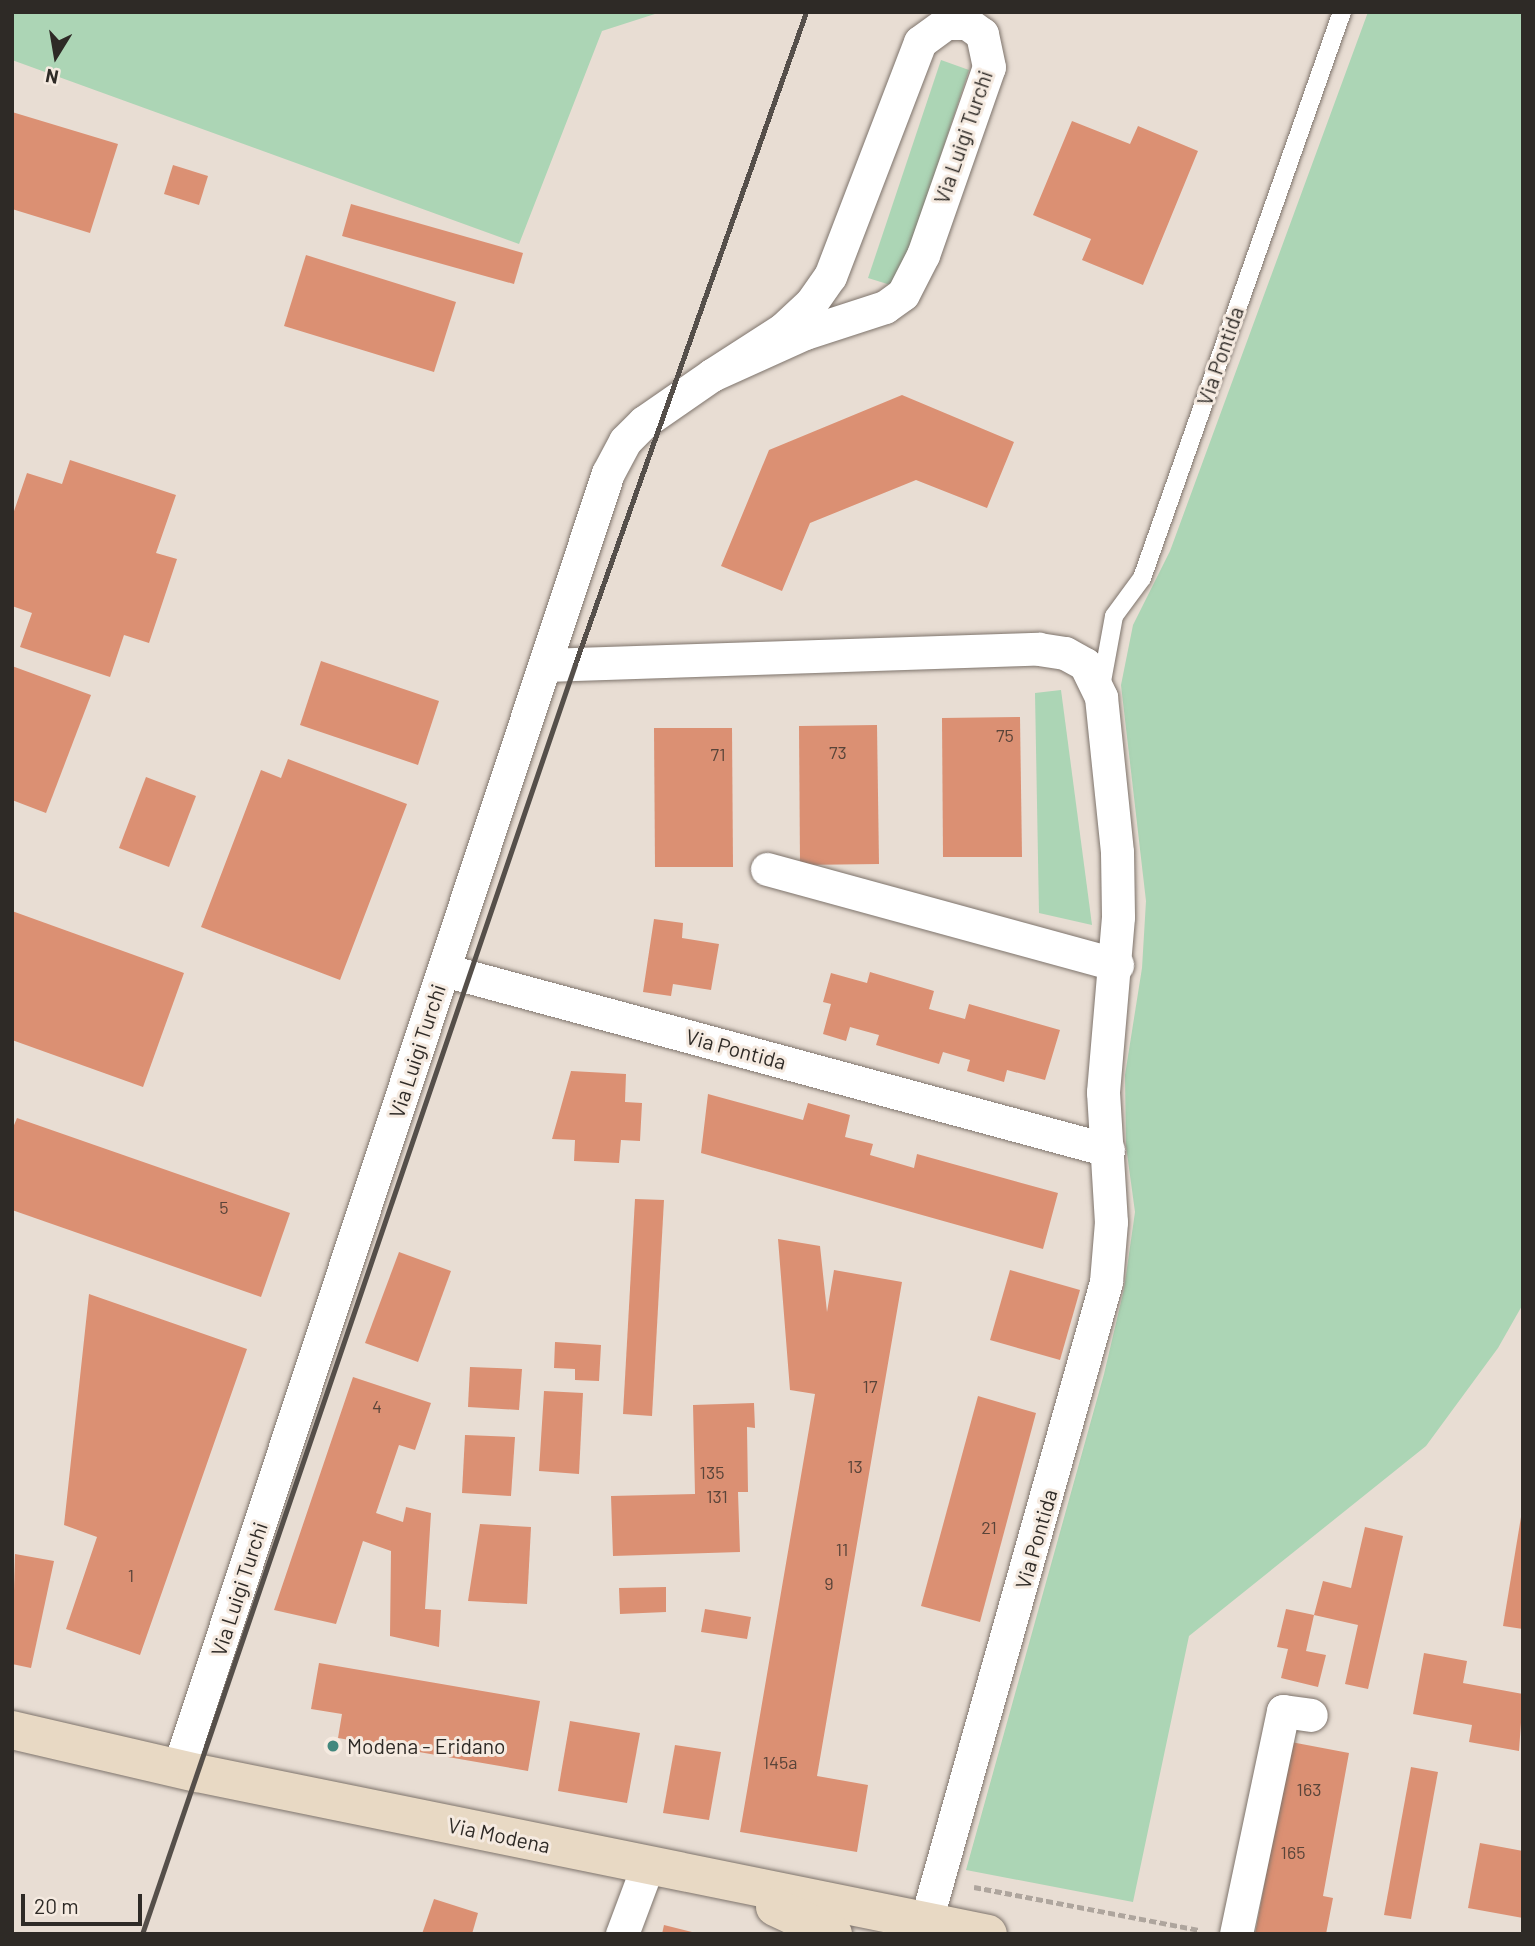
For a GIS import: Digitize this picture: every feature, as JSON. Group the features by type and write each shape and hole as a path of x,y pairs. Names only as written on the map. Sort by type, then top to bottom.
{"main road":[{"name":"Via Modena","path":"12,1730 179,1768 988,1934"},
{"path":"706,1877 833,1934"}],"street":[{"name":"Via Luigi Turchi","path":"179,1768 608,472 625,441 671,400 783,329 812,302 830,276 920,43 946,23 967,23 982,34 989,67 923,255 903,294 885,307 805,333 712,375"},
{"name":"Via Pontida","path":"545,664 1040,649 1065,653 1085,664 1101,697 1117,852 1117,965 1103,1093 1111,1222 1106,1282 926,1922"},
{"path":"767,869 1117,965"},
{"name":"Via Pontida","path":"444,970 1108,1150"},
{"path":"1236,1934 1283,1711 1311,1715"},
{"path":"622,1934 648,1866"}],"lane":[{"name":"Via Pontida","path":"1101,697 1103,659 1114,616 1142,578 1342,12"}],"green space":[{"path":"12,12 661,12 602,31 519,244 12,60"},
{"path":"1368,12 1523,12 1523,1304 1498,1348 1426,1446 1189,1636 1133,1902 966,1870 1104,1374 1124,1289 1135,1212 1126,1146 1125,1075 1142,968 1146,901 1121,685 1133,625 1170,551"},
{"path":"941,60 969,70 897,287 868,278"},
{"path":"1061,690 1092,925 1039,913 1035,693"}],"building":[{"path":"12,112 118,144 90,233 12,209"},
{"path":"1072,121 1130,144 1138,126 1198,151 1143,285 1082,260 1091,239 1033,215"},
{"path":"173,165 208,176 199,205 164,194"},
{"path":"351,204 523,253 514,284 342,236"},
{"path":"306,255 456,302 434,372 284,326"},
{"path":"902,395 1014,442 987,508 916,480 810,523 782,591 721,566 769,450"},
{"path":"70,460 176,495 156,553 177,559 149,643 124,635 110,677 20,647 32,613 12,606 12,517 27,473 62,484"},
{"path":"321,661 439,701 418,765 300,725"},
{"path":"12,666 91,695 46,813 12,800"},
{"path":"1020,717 1022,857 943,857 942,718"},
{"path":"877,725 879,864 800,865 799,726"},
{"path":"654,728 732,728 733,867 655,867"},
{"path":"288,759 407,804 340,980 201,927 261,770 281,778"},
{"path":"146,777 196,796 169,867 119,848"},
{"path":"12,911 184,973 143,1087 12,1040"},
{"path":"654,919 683,923 682,938 719,944 711,990 673,984 671,996 643,992"},
{"path":"870,972 934,991 929,1009 965,1019 969,1004 1060,1030 1045,1080 1007,1070 1004,1082 967,1071 970,1060 943,1052 939,1064 876,1045 879,1035 850,1027 846,1041 823,1034 831,1004 823,1002 831,973 867,983"},
{"path":"571,1071 626,1074 625,1102 642,1103 640,1141 621,1140 619,1163 574,1161 575,1140 552,1139"},
{"path":"708,1094 803,1120 808,1103 850,1115 845,1137 873,1144 870,1155 914,1168 917,1154 1058,1193 1043,1249 701,1153"},
{"path":"17,1118 290,1213 261,1297 12,1210 12,1130"},
{"path":"635,1199 664,1200 652,1416 623,1414"},
{"path":"778,1239 820,1246 827,1312 834,1270 902,1282 817,1776 868,1785 857,1852 740,1832 815,1394 790,1390"},
{"path":"399,1252 451,1271 418,1362 365,1343"},
{"path":"1010,1270 1080,1290 1060,1360 990,1340"},
{"path":"89,1294 247,1349 140,1655 66,1629 97,1537 64,1525"},
{"path":"555,1342 601,1345 599,1381 575,1380 575,1369 554,1368"},
{"path":"470,1367 522,1369 519,1410 468,1407"},
{"path":"353,1377 431,1403 415,1450 399,1445 376,1513 403,1522 406,1507 431,1513 425,1609 441,1610 439,1647 390,1636 391,1551 363,1541 336,1624 274,1610"},
{"path":"544,1391 583,1393 579,1474 539,1471"},
{"path":"978,1396 1036,1413 980,1622 921,1606"},
{"path":"754,1403 755,1428 747,1427 748,1492 738,1492 740,1552 613,1556 611,1496 695,1494 693,1405"},
{"path":"465,1435 515,1437 511,1496 462,1493"},
{"path":"1523,1517 1523,1629 1503,1626"},
{"path":"480,1524 531,1527 527,1604 468,1601"},
{"path":"1365,1527 1403,1536 1368,1689 1345,1684 1358,1625 1314,1615 1323,1581 1351,1588"},
{"path":"15,1554 54,1561 31,1668 12,1664"},
{"path":"666,1587 666,1612 620,1614 619,1588"},
{"path":"705,1609 751,1617 747,1639 701,1632"},
{"path":"1286,1609 1314,1615 1306,1651 1326,1655 1318,1687 1281,1678 1288,1649 1277,1647"},
{"path":"1424,1653 1467,1661 1463,1683 1523,1694 1519,1751 1469,1742 1472,1725 1413,1714"},
{"path":"319,1663 540,1701 528,1771 338,1738 342,1714 311,1709"},
{"path":"570,1721 640,1733 627,1803 558,1791"},
{"path":"1291,1742 1349,1753 1323,1896 1333,1898 1326,1934 1255,1934"},
{"path":"675,1745 721,1752 709,1820 663,1813"},
{"path":"1411,1767 1438,1772 1411,1919 1384,1915"},
{"path":"1480,1843 1523,1851 1523,1918 1468,1908"},
{"path":"434,1899 478,1913 472,1934 422,1934"},
{"path":"664,1925 696,1933 662,1934"}],"railway":[{"path":"142,1934 575,664 806,12"}],"place":[{"name":"Modena - Eridano","path":"333,1746"}]}
